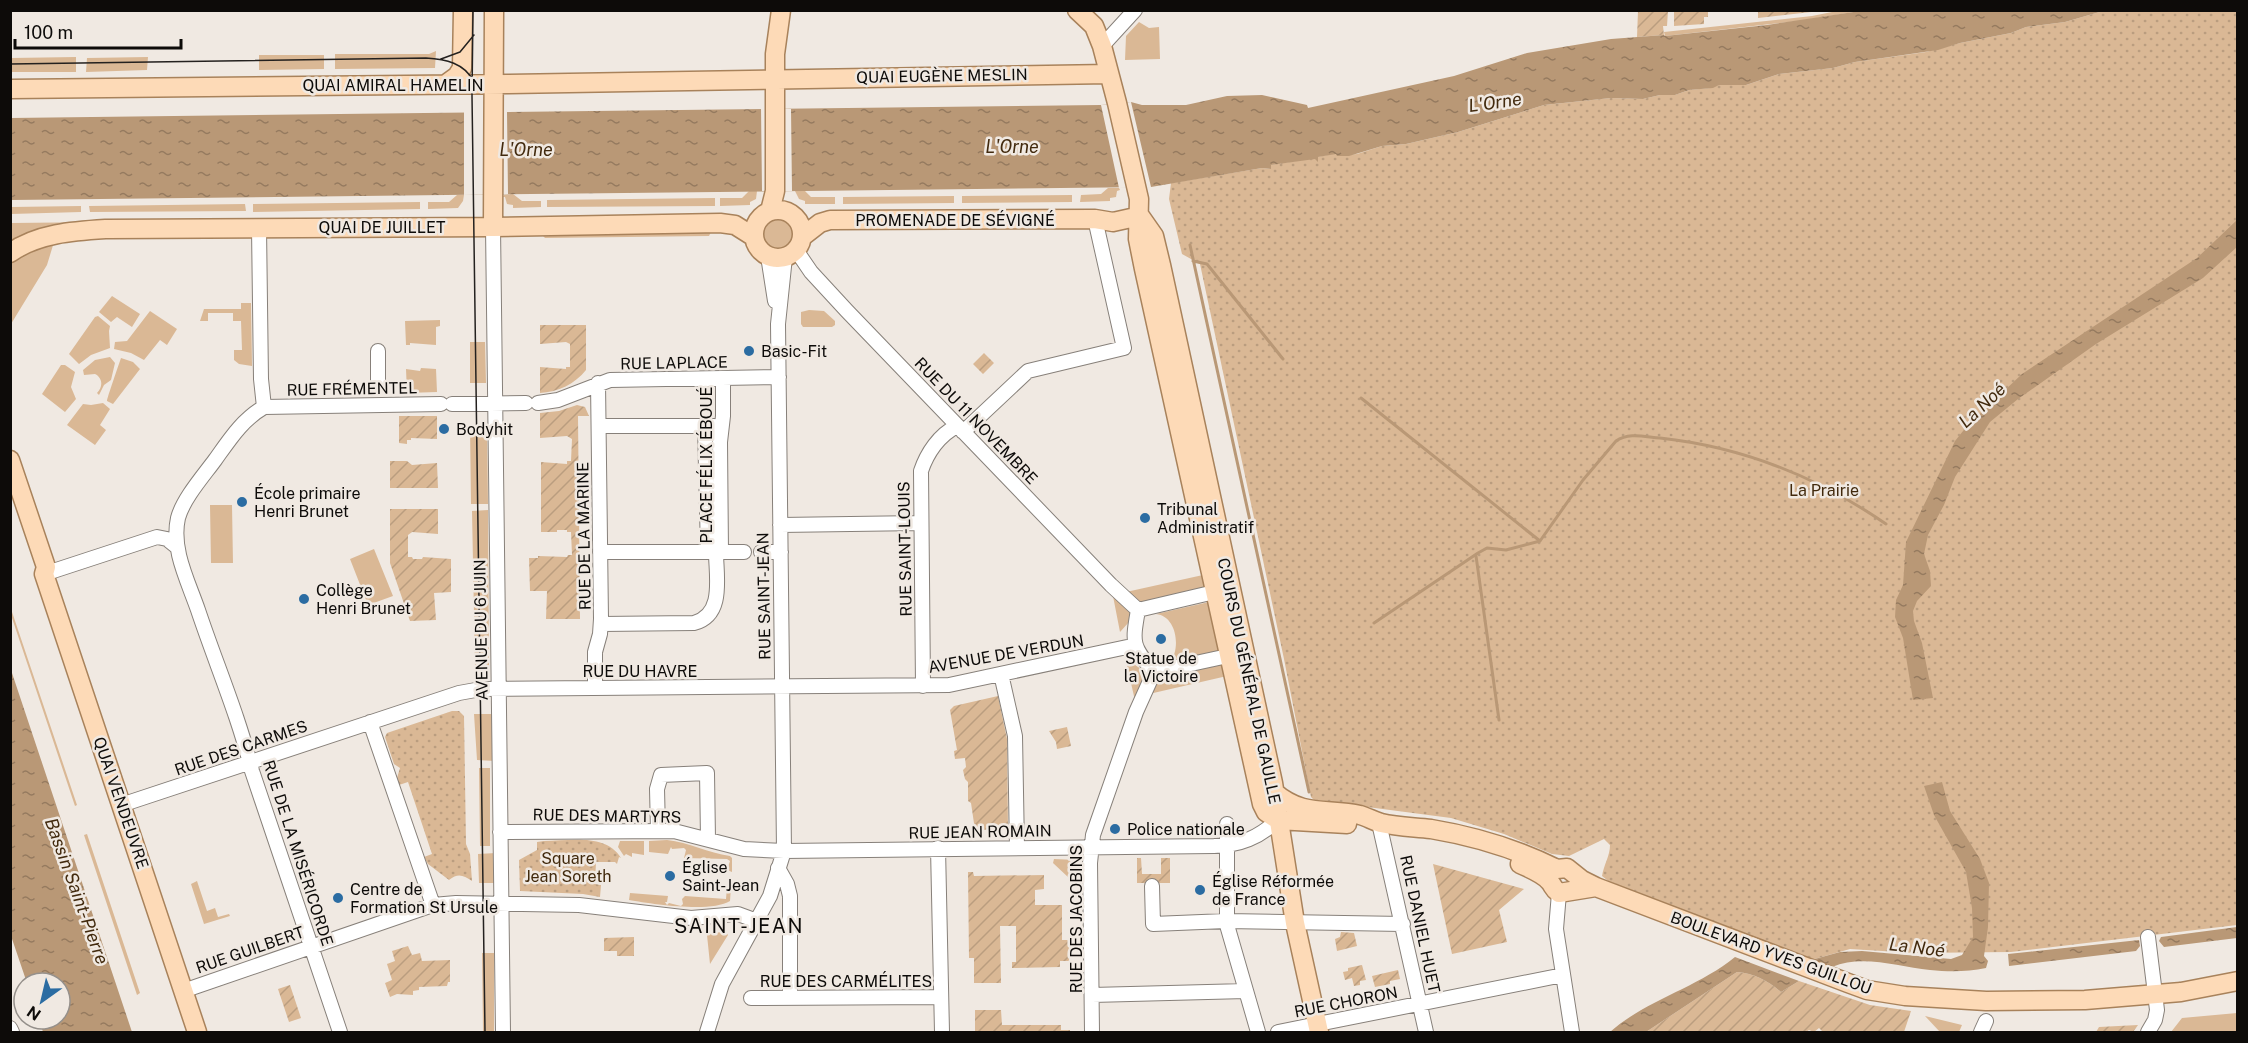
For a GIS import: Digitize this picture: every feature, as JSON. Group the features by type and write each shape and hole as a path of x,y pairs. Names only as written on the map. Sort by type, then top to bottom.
{"main road":[{"path":"446,84 458,75 462,68 464,10"},
{"path":"493,227 494,10"},
{"path":"779,212 784,200 775,191 774,108 776,46 781,10"},
{"path":"1067,10 1102,46"},
{"path":"1077,10 1094,26 1102,46 1117,103 1140,213"},
{"name":"QUAI EUGÈNE MESLIN","path":"775,79 1109,74"},
{"name":"QUAI AMIRAL HAMELIN","path":"10,89 775,79"},
{"path":"779,212 800,224 788,250 760,250 754,237 756,223 763,215 779,212"},
{"name":"PROMENADE DE SÉVIGNÉ","path":"788,250 820,223 830,220 1104,221 1140,213"},
{"name":"COURS DU GÉNÉRAL DE GAULLE","path":"1140,213 1138,239 1236,654 1262,804 1266,812 1278,820"},
{"name":"COURS DU GÉNÉRAL DE GAULLE","path":"1140,213 1154,236 1160,260 1222,591"},
{"path":"1104,221 1138,239"},
{"name":"QUAI DE JUILLET","path":"10,253 42,238 71,232 720,223 735,225 754,237"},
{"name":"QUAI VENDEUVRE","path":"10,460 46,567 44,574 197,1032"},
{"name":"QUAI VENDEUVRE","path":"10,491 37,569 44,574"},
{"name":"COURS DU GÉNÉRAL DE GAULLE","path":"1236,654 1274,792 1278,820"},
{"path":"1274,792 1301,809 1362,815 1379,823 1430,829 1479,840 1562,882"},
{"path":"1318,1029 1295,923 1278,820 1367,825 1379,823"},
{"name":"BOULEVARD YVES GUILLOU","path":"1562,882 1596,887 1629,903 1717,937 1867,990 1905,996 2030,1002 2156,994 2238,981"}],"street":[{"path":"1102,46 1135,10"},
{"name":"RUE SAINT-LOUIS","path":"923,686 920,477 925,460 946,432 960,429 1028,371 1124,348 1104,221"},
{"name":"AVENUE DU 6 JUIN","path":"493,227 502,1032"},
{"path":"177,547 178,521 185,502 236,430 250,416 264,407 261,380 259,228"},
{"name":"RUE SAINT-JEAN","path":"707,1032 722,984 770,896 784,851 778,324 788,250"},
{"name":"RUE DU 11 NOVEMBRE","path":"788,250 1114,589 1138,610"},
{"path":"378,351 380,394"},
{"name":"RUE LAPLACE","path":"495,403 558,400 610,380 779,377"},
{"name":"PLACE FÉLIX ÉBOUÉ","path":"715,552 723,379"},
{"name":"RUE DE LA MARINE","path":"596,687 595,652 601,624 598,383"},
{"name":"RUE FRÉMENTEL","path":"264,407 380,394 446,404 495,403"},
{"path":"599,426 722,426"},
{"name":"PLACE FÉLIX ÉBOUÉ","path":"705,426 715,552"},
{"path":"780,525 921,523"},
{"path":"44,574 157,537 167,539 177,547"},
{"name":"RUE DE LA MISÉRICORDE","path":"177,547 249,753 250,762 340,1032"},
{"path":"600,552 744,552"},
{"path":"601,624 694,623 705,619 712,611 716,601 715,552"},
{"path":"761,552 781,552"},
{"path":"1222,591 1138,610 1132,644 1154,672 1236,654"},
{"name":"AVENUE DE VERDUN","path":"782,686 949,685 1132,644"},
{"name":"RUE DES JACOBINS","path":"1092,1032 1093,835 1136,712 1154,672"},
{"path":"1001,674 1015,736 1017,848"},
{"name":"RUE DU HAVRE","path":"466,692 498,688 782,686"},
{"name":"RUE DES CARMES","path":"121,805 466,692"},
{"path":"370,722 433,905"},
{"path":"658,830 657,789 661,775 707,773 708,839"},
{"name":"RUE JEAN ROMAIN","path":"784,851 845,856 938,848 1229,846 1257,837 1278,820"},
{"name":"RUE DANIEL HUET","path":"1379,823 1426,1032"},
{"path":"1227,824 1229,846 1226,870 1226,921 1258,1032"},
{"name":"RUE DES MARTYRS","path":"500,832 658,830 684,832 744,849 784,851"},
{"path":"938,848 942,1032"},
{"path":"778,868 787,884 790,896 790,998"},
{"path":"1562,882 1556,929 1572,1032"},
{"path":"1152,886 1153,924 1226,921 1403,924"},
{"name":"RUE GUILBERT","path":"183,990 433,905 456,903 579,905 692,918 738,914 757,921"},
{"path":"2148,937 2157,1015 2148,1032"},
{"name":"RUE CHORON","path":"1278,1032 1318,1029 1420,1004 1563,975"},
{"path":"1092,995 1246,991"},
{"name":"RUE DES CARMÉLITES","path":"751,998 941,997"}],"green space":[{"path":"1758,10 1820,11 1758,18"},
{"path":"1638,11 1668,11 1667,26 1663,26 1664,35 1637,37"},
{"path":"1674,11 1708,11 1708,17 1704,17 1704,24 1674,26"},
{"path":"1837,11 1860,11 1798,21 1665,36 1664,32 1812,16"},
{"name":"La Prairie","path":"2103,11 2237,11 2237,925 2011,952 1915,953 1850,949 1811,960 1612,884 1602,876 1610,845 1604,839 1569,856 1552,854 1504,834 1451,818 1314,800 1311,797 1200,264 1182,254 1169,199 1171,183 1262,168 1271,169 1270,165 1315,158 1318,160 1317,157 1337,153 1337,156 1357,154 1382,146 1406,144 1458,132 1544,105 1611,98 1643,99 1660,95 1675,95 1721,84 1746,85 1779,74 1833,68 1855,62 1926,52 2011,33 2026,27 2065,22"},
{"path":"1139,22 1149,28 1159,27 1160,59 1125,60 1126,36"},
{"path":"436,51 435,68 335,69 335,54 429,54"},
{"path":"259,55 324,55 324,69 259,70"},
{"path":"76,57 76,72 11,72 11,58"},
{"path":"148,57 147,70 86,72 87,58"},
{"path":"1108,188 1119,188 1120,190 1117,191 1116,197 1110,198 1110,201 1080,202 1081,195 1101,194"},
{"path":"749,191 757,191 756,199 750,202 750,205 720,206 720,198 742,198"},
{"path":"795,191 805,191 811,197 835,197 835,204 805,204 805,201 799,199"},
{"path":"513,194 522,201 541,201 541,207 513,208 513,205 507,204 503,197"},
{"path":"457,195 464,195 458,208 428,209 428,202 449,202"},
{"path":"1072,195 1072,202 962,203 962,196"},
{"path":"954,196 954,203 843,204 843,197"},
{"path":"715,198 715,206 547,207 547,200"},
{"path":"420,202 420,209 253,212 253,204"},
{"path":"245,204 246,211 90,212 89,206"},
{"path":"81,206 81,212 11,214 11,207"},
{"path":"778,220 789,224 793,235 789,246 778,250 767,246 763,235 767,224"},
{"path":"105,222 11,246 11,223"},
{"path":"711,232 709,236 545,238 543,236 544,234 702,233"},
{"path":"54,242 47,265 11,324 11,260 20,254"},
{"path":"112,296 140,314 132,327 117,317 111,322 99,312"},
{"path":"241,303 251,303 252,366 239,364 234,360 234,350 242,350 241,321 233,321 233,313 208,313 208,321 200,321 204,309 241,309"},
{"path":"150,311 177,329 167,345 160,340 144,360 131,353 114,349 115,342 127,341"},
{"path":"824,311 835,321 835,325 832,327 803,327 801,312"},
{"path":"98,316 110,326 110,348 91,355 79,364 69,354"},
{"path":"440,320 440,326 436,327 436,345 410,343 406,345 405,321"},
{"path":"540,325 586,325 586,370 566,386 540,393 540,367 566,369 570,367 570,344 566,342 540,344"},
{"path":"470,342 485,342 486,383 470,383"},
{"path":"984,353 994,363 983,374 973,364"},
{"path":"110,357 115,363 111,380 104,385 99,395 97,393 101,385 100,378 95,374 84,375 83,370 95,360"},
{"path":"121,358 133,362 140,369 113,404 107,401"},
{"path":"61,365 75,372 71,387 76,399 65,412 42,394"},
{"path":"421,368 436,369 437,392 407,393 406,369 420,371"},
{"path":"103,403 110,409 100,425 106,430 95,445 67,425 83,404"},
{"path":"577,405 585,407 589,416 578,416 580,619 546,619 547,591 530,591 529,558 572,555 571,532 557,530 557,532 541,532 541,462 567,464 567,461 571,461 572,439 567,436 540,438 540,413 559,411"},
{"path":"399,416 437,416 437,439 411,438 407,440 407,444 399,443"},
{"path":"487,425 488,504 471,504 470,426"},
{"path":"390,461 407,461 412,465 437,463 438,488 390,488"},
{"path":"210,505 232,505 233,563 211,563"},
{"path":"390,509 438,509 438,534 412,532 408,535 408,557 451,559 451,592 434,593 436,620 410,621 390,563"},
{"path":"488,510 489,666 475,666 472,511"},
{"path":"374,549 393,596 368,605 350,559"},
{"path":"1203,575 1207,589 1141,604 1126,592"},
{"path":"1115,593 1131,611 1129,622 1120,632 1113,596"},
{"path":"1209,602 1220,651 1170,662 1176,642 1173,627 1163,616 1156,614"},
{"path":"10,606 77,805 75,806 11,615"},
{"path":"1126,661 1141,669 1145,678 1136,705"},
{"path":"1223,661 1227,676 1149,694 1157,676"},
{"path":"998,696 1007,739 1008,829 975,830 971,803 968,801 968,782 963,770 966,767 965,758 955,759 954,751 957,750 950,710 954,706"},
{"path":"452,711 459,711 464,716 466,844 470,854 472,881 461,876 455,876 449,880 428,864 424,857 432,854 408,782 399,785 397,778 400,768 394,764 385,737 387,733"},
{"path":"474,714 493,714 495,761 477,760"},
{"path":"1067,727 1071,746 1057,749 1056,742 1049,731"},
{"path":"479,768 490,768 490,846 480,846"},
{"path":"87,834 140,993 137,995 84,835"},
{"name":"Square Jean Soreth","path":"587,840 606,845 614,850 621,858 619,857 617,864 615,862 596,862 595,884 601,885 600,897 520,891 519,860 537,850 537,842"},
{"path":"667,840 730,856 732,872 727,870 730,861 727,859 684,858 686,850 684,848 672,849 671,847 668,854 649,852 649,841"},
{"path":"620,841 644,841 644,855 632,853 632,857 626,854 624,856 618,847"},
{"path":"496,853 496,883 479,883 478,854"},
{"path":"1137,858 1141,858 1142,874 1161,874 1161,858 1170,858 1170,883 1137,883"},
{"path":"1054,859 1076,860 1076,878 1069,878 1053,863"},
{"path":"1433,864 1524,889 1499,910 1507,942 1452,954"},
{"path":"968,872 973,872 974,876 1044,875 1044,889 1035,890 1035,905 1062,905 1062,940 1069,940 1069,961 1060,961 1060,967 1012,968 1012,962 1016,962 1016,926 1000,926 1001,983 974,983 974,958 969,958"},
{"path":"197,881 207,911 215,908 218,917 229,914 230,916 204,924 191,884"},
{"path":"731,886 730,901 721,905 681,906 685,896 726,899 727,887"},
{"path":"630,893 668,896 665,902 667,905 669,903 681,906 652,904 629,900"},
{"path":"725,931 728,935 710,964 707,935"},
{"path":"1341,932 1354,933 1357,946 1337,951 1335,939 1340,937"},
{"path":"634,937 634,956 617,956 617,951 604,951 604,938"},
{"path":"408,946 412,955 420,953 422,961 450,960 450,982 447,986 419,987 419,990 413,991 413,995 397,994 390,997 385,983 392,980 387,964 395,961 392,951"},
{"path":"482,953 494,953 494,1032 483,1032"},
{"path":"1362,965 1366,980 1354,986 1352,978 1345,980 1343,972 1348,971 1348,968"},
{"path":"1398,970 1400,979 1375,987 1372,976"},
{"path":"1737,972 1760,978 1781,992 1799,981 1870,1005 1911,1011 1904,1032 1823,1032 1819,1028 1814,1032 1809,1030 1806,1032 1646,1032"},
{"path":"290,985 301,1018 289,1022 278,989"},
{"path":"975,1010 1001,1010 1002,1025 1061,1025 1061,1030 1070,1030 1070,1032 975,1032"},
{"path":"2237,1013 2237,1032 2171,1032 2182,1018"},
{"path":"1925,1016 1962,1025 1959,1032 1940,1032"},
{"path":"2138,1025 2133,1032 2096,1032 2099,1027"}],"water":[{"name":"L'Orne","path":"1860,11 2103,11 2065,22 2026,27 2011,33 1960,43 1938,50 1855,62 1833,68 1779,74 1746,85 1719,85 1675,95 1660,95 1643,99 1611,98 1544,105 1458,132 1406,144 1382,146 1349,156 1337,156 1336,154 1318,157 1318,162 1315,159 1271,165 1271,169 1262,168 1151,187 11,200 10,118 1101,105 1131,102 1142,105 1186,105 1227,96 1262,95 1307,105 1308,108 1454,76 1527,53 1611,39 1665,36 1767,25"},
{"path":"2237,220 2237,247 2203,278 2096,344 2018,399 1990,422 1955,477 1944,505 1928,535 1924,554 1930,571 1931,586 1917,601 1913,611 1933,698 1913,700 1903,638 1895,617 1896,600 1903,585 1906,542 1955,441 1967,426 2022,374 2197,258"},
{"name":"Bassin Saint-Pierre","path":"11,670 132,1032 43,1032 72,1031 72,971 23,971 10,933"},
{"path":"1942,782 1950,811 1980,859 1989,883 1988,927 1984,956 1988,961 1986,968 1944,971 1868,961 1844,963 1832,967 1811,960 1840,952 1862,951 1951,959 1962,955 1973,937 1972,908 1966,872 1934,815 1924,786"},
{"path":"2237,927 2237,938 2164,947 2159,941 2161,937"},
{"path":"2139,940 2140,946 2136,951 2009,966 2008,954"},
{"path":"1735,957 1799,981 1781,992 1760,978 1737,972 1646,1032 1610,1032 1639,1011 1720,968"}],"pier":[{"path":"1131,102 1151,187 1119,188 1101,105"},
{"path":"761,108 791,109 792,191 762,191"},
{"path":"464,112 507,112 508,194 464,195"}],"waterway":[{"path":"1190,245 1309,792"},
{"path":"1193,261 1207,264 1283,359"},
{"path":"1361,398 1540,541"},
{"path":"1374,623 1487,548 1506,550 1540,541 1583,480 1616,441 1626,437 1643,436 1691,442 1750,457 1779,467 1834,492 1886,524"},
{"path":"1476,556 1499,720"}],"tram line":[{"path":"473,10 472,96 485,1032"},
{"path":"441,59 460,52 474,35"},
{"path":"10,64 426,58 454,63 465,70 474,82"}],"place":[{"name":"Basic-Fit","path":"749,351"},
{"name":"Bodyhit","path":"444,429"},
{"name":"École primaire Henri Brunet","path":"242,502"},
{"name":"Tribunal Administratif","path":"1145,518"},
{"name":"Collège Henri Brunet","path":"304,599"},
{"name":"Statue de la Victoire","path":"1161,639"},
{"name":"Police nationale","path":"1115,829"},
{"name":"Église Saint-Jean","path":"670,876"},
{"name":"Église Réformée de France","path":"1200,890"},
{"name":"Centre de Formation St Ursule","path":"338,898"}],"district":[{"name":"SAINT-JEAN","path":"739,926"}],"water label":[{"name":"La Noé","path":"1982,405"},
{"name":"La Noé","path":"1917,947"}]}
